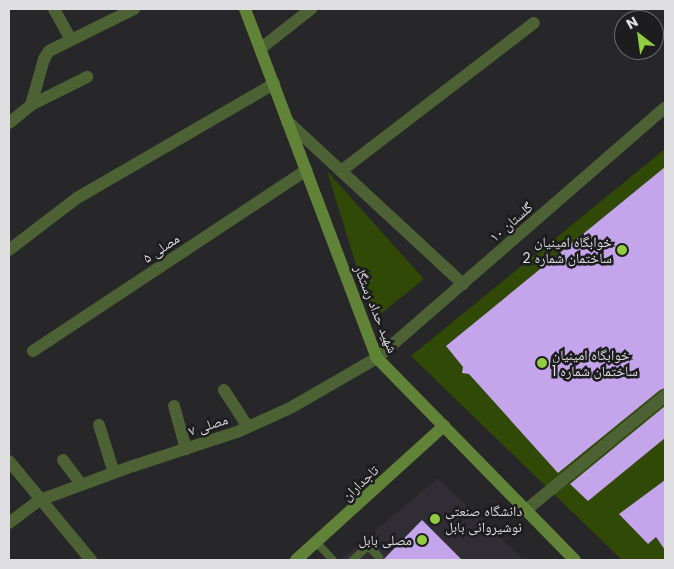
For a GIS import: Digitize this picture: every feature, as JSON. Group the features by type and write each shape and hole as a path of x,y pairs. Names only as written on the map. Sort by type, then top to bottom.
{"main road":[{"name":"شهید حداد رستگار","path":"245,9 377,358 575,560"},
{"name":"تاجداران","path":"296,560 444,426"}],"street":[{"path":"54,9 71,40"},
{"path":"31,106 44,59 50,51 134,9"},
{"path":"260,49 311,9"},
{"path":"341,171 534,23"},
{"path":"9,122 31,106 87,77"},
{"path":"9,250 76,198 274,84"},
{"name":"گلستان ۱۰","path":"377,358 665,108"},
{"path":"287,121 463,284"},
{"name":"مصلی ۵","path":"33,351 306,170"},
{"name":"مصلی ۷","path":"9,523 40,500 248,427 292,407 377,358"},
{"path":"224,390 248,427"},
{"path":"526,510 665,396"},
{"path":"174,406 186,449"},
{"path":"99,424 114,473"},
{"path":"64,460 82,485"},
{"path":"9,461 91,560"}],"lane":[{"path":"317,543 334,560"},
{"path":"353,560 368,546 378,557"}],"shaded area":[{"name":"دانشگاه صنعتی نوشیروانی بابل","path":"438,478 524,560 340,560"}],"green space":[{"path":"665,149 665,560 622,560 411,356"},
{"path":"327,171 424,279 373,320"}],"building":[{"path":"665,167 665,388 660,390 558,473 469,374 462,373 463,367 446,346"},
{"path":"665,406 665,438 588,501 570,484"},
{"path":"665,480 665,550 656,537 648,544 619,514"},
{"name":"مصلی بابل","path":"422,520 462,560 383,560"}],"place":[{"name":"خوابگاه امینیان ساختمان شماره 2","path":"622,250"},
{"name":"خوابگاه امینیان ساختمان شماره 1","path":"542,363"},
{"name":"دانشگاه صنعتی نوشیروانی بابل","path":"435,519"},
{"name":"مصلی بابل","path":"422,540"}]}
